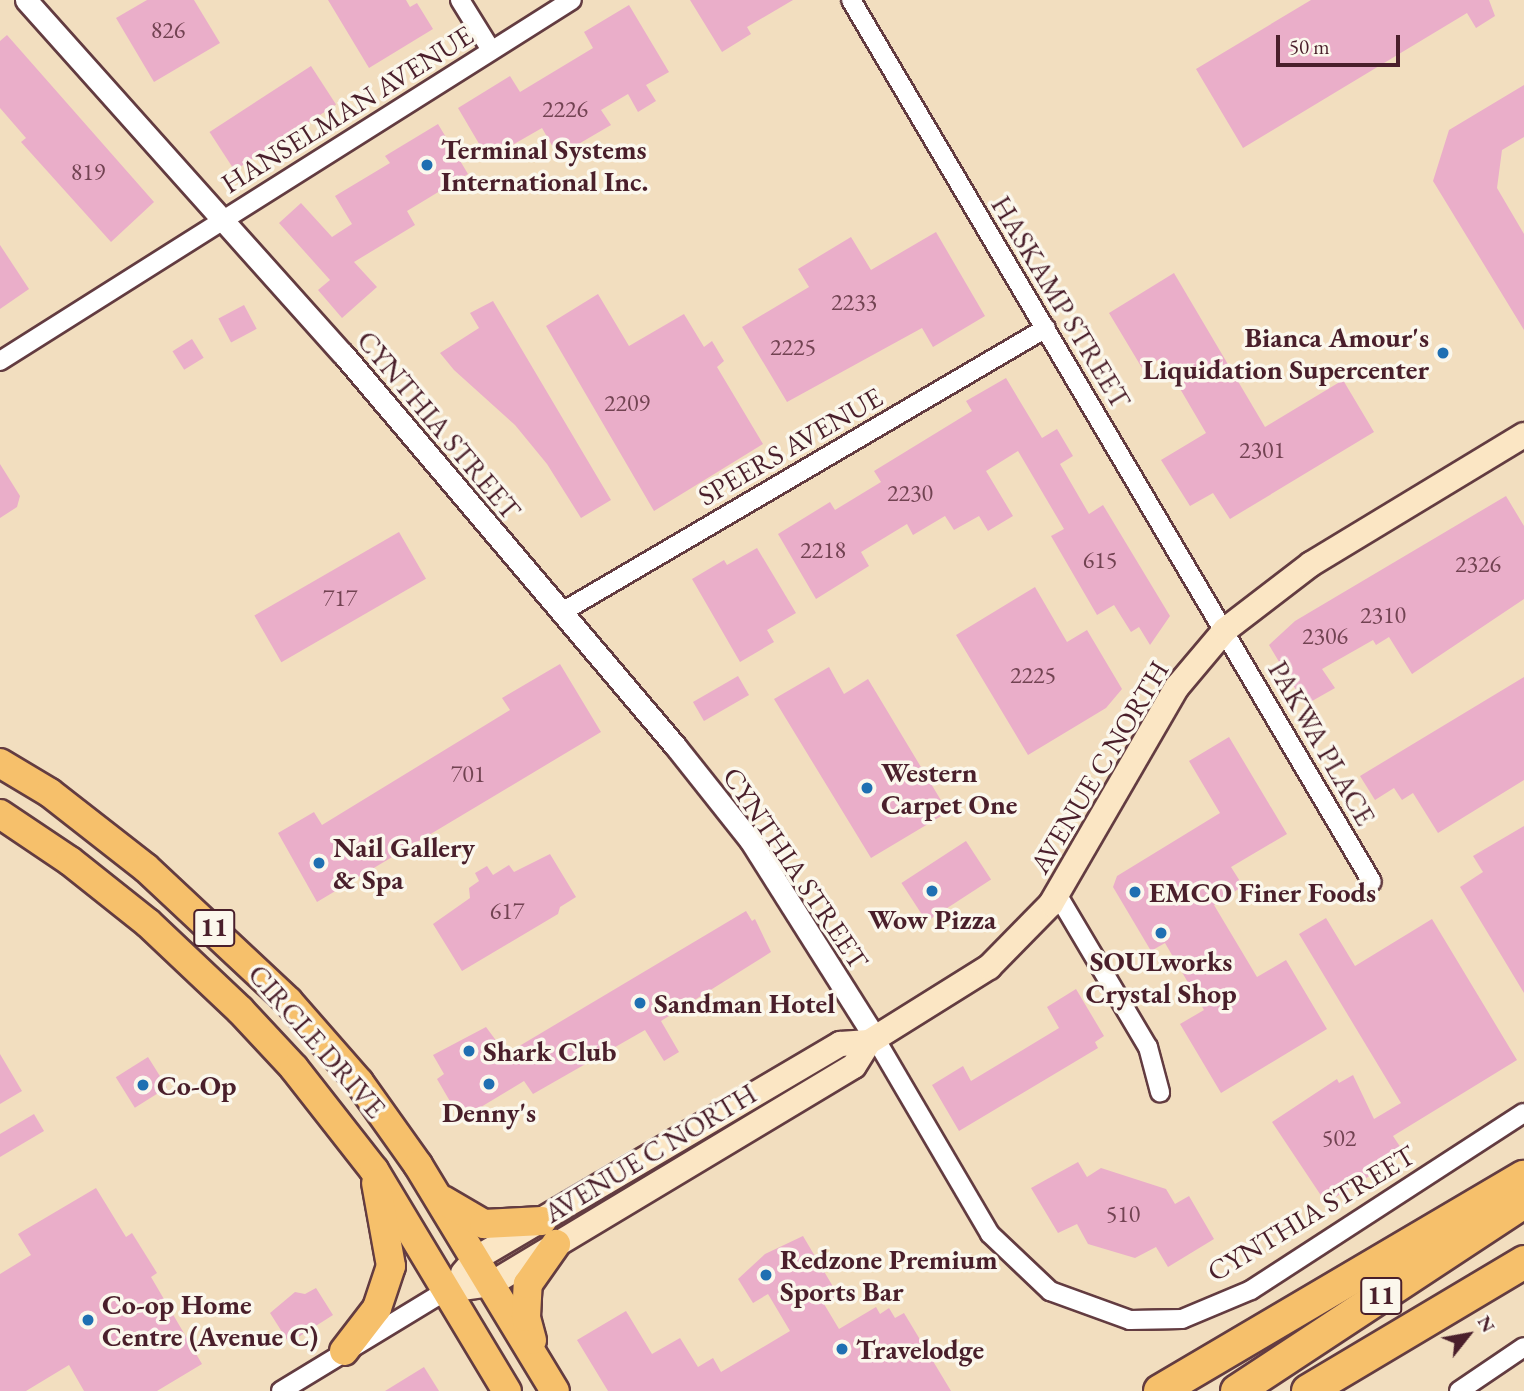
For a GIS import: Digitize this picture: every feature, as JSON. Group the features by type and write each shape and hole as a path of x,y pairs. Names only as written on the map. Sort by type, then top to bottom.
{"highway":[{"name":"CIRCLE DRIVE","path":"0,763 61,801 224,937 359,1082 438,1196 555,1391"},
{"name":"CIRCLE DRIVE","path":"0,814 109,890 191,962 310,1087 374,1170 507,1391"},
{"path":"344,1351 377,1308 391,1266 374,1170"},
{"path":"1160,1391 1524,1177"},
{"path":"438,1196 484,1224 549,1233 528,1284 527,1317 540,1366"},
{"name":"11","path":"1237,1391 1524,1202"},
{"path":"1308,1391 1515,1267"},
{"path":"1342,1391 1515,1267"}],"main road":[{"name":"AVENUE C NORTH","path":"447,1290 475,1259 549,1233 749,1129 854,1066 872,1040 989,967 1057,894 1172,695 1226,630 1311,564 1524,435"},
{"name":"AVENUE C NORTH","path":"447,1290 491,1283 549,1233 734,1107 840,1044 872,1040"}],"street":[{"name":"CYNTHIA STREET","path":"26,0 222,219 562,612 750,840 990,1234 1050,1291 1129,1320 1182,1319 1251,1290 1524,1113"},
{"path":"460,0 491,50"},
{"name":"HANSELMAN AVENUE","path":"0,361 572,0"},
{"name":"HASKAMP STREET","path":"851,0 1226,630"},
{"name":"SPEERS AVENUE","path":"562,612 1046,328"},
{"name":"PAKWA PLACE","path":"1226,630 1372,882"},
{"path":"1057,894 1148,1047 1160,1092"},
{"path":"734,1107 749,1129"},
{"name":"AVENUE C NORTH","path":"281,1391 447,1290"},
{"path":"1459,1391 1524,1347"}],"building":[{"path":"147,0 194,0 220,43 154,82 116,18"},
{"path":"328,0 406,0 410,7 417,3 433,29 369,68"},
{"path":"690,0 793,0 747,27 751,34 722,52"},
{"path":"1311,0 1489,0 1495,16 1476,28 1467,13 1243,148 1196,69"},
{"path":"629,5 669,72 646,85 656,101 638,112 628,94 601,110 611,125 558,156 542,128 488,159 458,108 510,76 520,92 593,48 584,32"},
{"path":"7,35 154,202 111,242 21,142 26,138 0,108 0,41"},
{"path":"311,66 336,105 235,170 210,132"},
{"path":"1524,85 1524,137 1502,150 1497,188 1524,234 1524,330 1433,181 1449,130"},
{"path":"438,124 468,174 407,211 415,225 354,262 377,287 342,318 318,290 330,280 279,223 301,203 332,237 352,224 335,196 390,163 385,156"},
{"path":"936,232 985,316 933,347 922,328 787,402 742,327 809,287 798,269 851,237 871,270"},
{"path":"0,245 29,289 0,309"},
{"path":"1174,273 1265,427 1343,380 1374,432 1230,519 1213,493 1190,506 1161,460 1206,433 1162,358 1142,368 1109,313"},
{"path":"598,294 629,346 684,314 704,347 712,341 724,361 717,367 763,444 654,511 546,326"},
{"path":"493,301 611,500 581,518 547,464 515,425 454,370 440,353 479,328 470,313"},
{"path":"244,305 257,329 231,342 218,319"},
{"path":"192,339 204,358 184,370 172,351"},
{"path":"1006,378 1042,438 1057,429 1073,456 1060,464 1089,514 1103,505 1170,616 1150,645 1139,627 1131,632 1114,605 1097,615 1051,536 1064,529 1018,451 986,471 1013,516 988,531 979,516 954,530 945,516 913,535 907,524 861,552 869,566 816,599 778,534 830,502 835,510 881,482 874,471 972,411 966,401"},
{"path":"0,464 20,496 17,507 0,518"},
{"path":"1506,496 1524,526 1524,599 1412,674 1389,637 1376,645 1373,640 1322,669 1335,688 1305,705 1269,645 1295,621"},
{"path":"399,532 426,579 281,662 254,616"},
{"path":"757,548 796,613 767,630 774,642 740,662 692,579 724,560 727,565"},
{"path":"1035,587 1067,642 1087,630 1122,689 1106,708 1028,755 956,635"},
{"path":"560,664 601,732 317,902 278,833 314,812 322,825 510,710 502,698"},
{"path":"829,667 844,694 868,679 948,812 871,858 774,699"},
{"path":"738,676 749,695 704,721 693,702"},
{"path":"1524,677 1524,780 1438,833 1413,793 1402,800 1394,788 1375,800 1360,776"},
{"path":"1229,737 1287,834 1231,867 1243,886 1214,905 1257,977 1286,960 1327,1029 1221,1093 1180,1024 1204,1010 1165,943 1151,951 1113,887 1117,876 1220,813 1189,761"},
{"path":"1524,826 1524,993 1460,887 1483,872 1473,856"},
{"path":"966,841 991,880 926,922 901,883"},
{"path":"550,854 576,897 560,907 558,914 462,971 433,924 470,898 469,888 479,881 475,873 487,866 493,875 509,865 514,872"},
{"name":"Sandman Hotel","path":"746,911 752,921 755,919 771,952 661,1021 679,1052 664,1061 645,1030 533,1094 524,1081 466,1116 458,1115 437,1079 444,1074 433,1055 486,1027 506,1054"},
{"path":"1326,918 1355,966 1432,919 1517,1060 1393,1136 1405,1154 1326,1203 1272,1122 1337,1079 1339,1083 1353,1075 1374,1119 1401,1103 1299,934"},
{"path":"1076,989 1104,1036 1095,1042 1098,1048 959,1131 932,1085 963,1066 971,1081 1059,1028 1047,1007"},
{"path":"0,1054 22,1091 0,1104"},
{"name":"Co-Op","path":"148,1057 167,1088 135,1108 116,1077"},
{"path":"34,1114 44,1131 0,1157 0,1134"},
{"path":"1078,1162 1087,1177 1101,1168 1166,1189 1175,1204 1189,1196 1214,1239 1168,1267 1156,1247 1135,1258 1088,1244 1077,1224 1058,1233 1031,1188"},
{"name":"Co-op Home Centre (Avenue C)","path":"96,1188 126,1237 132,1233 157,1273 151,1277 202,1364 157,1391 84,1391 69,1365 26,1391 0,1391 0,1274 31,1255 18,1234"},
{"name":"Travelodge","path":"803,1236 838,1295 824,1304 839,1329 876,1307 880,1314 889,1308 895,1318 904,1313 951,1391 608,1391 577,1340 626,1311 652,1354 680,1338 698,1367 713,1358 721,1372 790,1331 768,1294 753,1303 738,1279 765,1254"},
{"path":"316,1288 333,1315 289,1343 270,1313 295,1292 305,1294"},
{"path":"424,1367 439,1391 385,1391"}],"place":[{"name":"Terminal Systems International Inc.","path":"427,165"},
{"name":"Bianca Amour's Liquidation Supercenter","path":"1443,353"},
{"name":"Western Carpet One","path":"867,788"},
{"name":"Nail Gallery & Spa","path":"319,863"},
{"name":"Wow Pizza","path":"932,891"},
{"name":"EMCO Finer Foods","path":"1135,892"},
{"name":"SOULworks Crystal Shop","path":"1161,933"},
{"name":"Sandman Hotel","path":"640,1003"},
{"name":"Shark Club","path":"469,1051"},
{"name":"Denny's","path":"489,1084"},
{"name":"Co-Op","path":"143,1085"},
{"name":"Redzone Premium Sports Bar","path":"766,1275"},
{"name":"Co-op Home Centre (Avenue C)","path":"88,1320"},
{"name":"Travelodge","path":"842,1349"}]}
